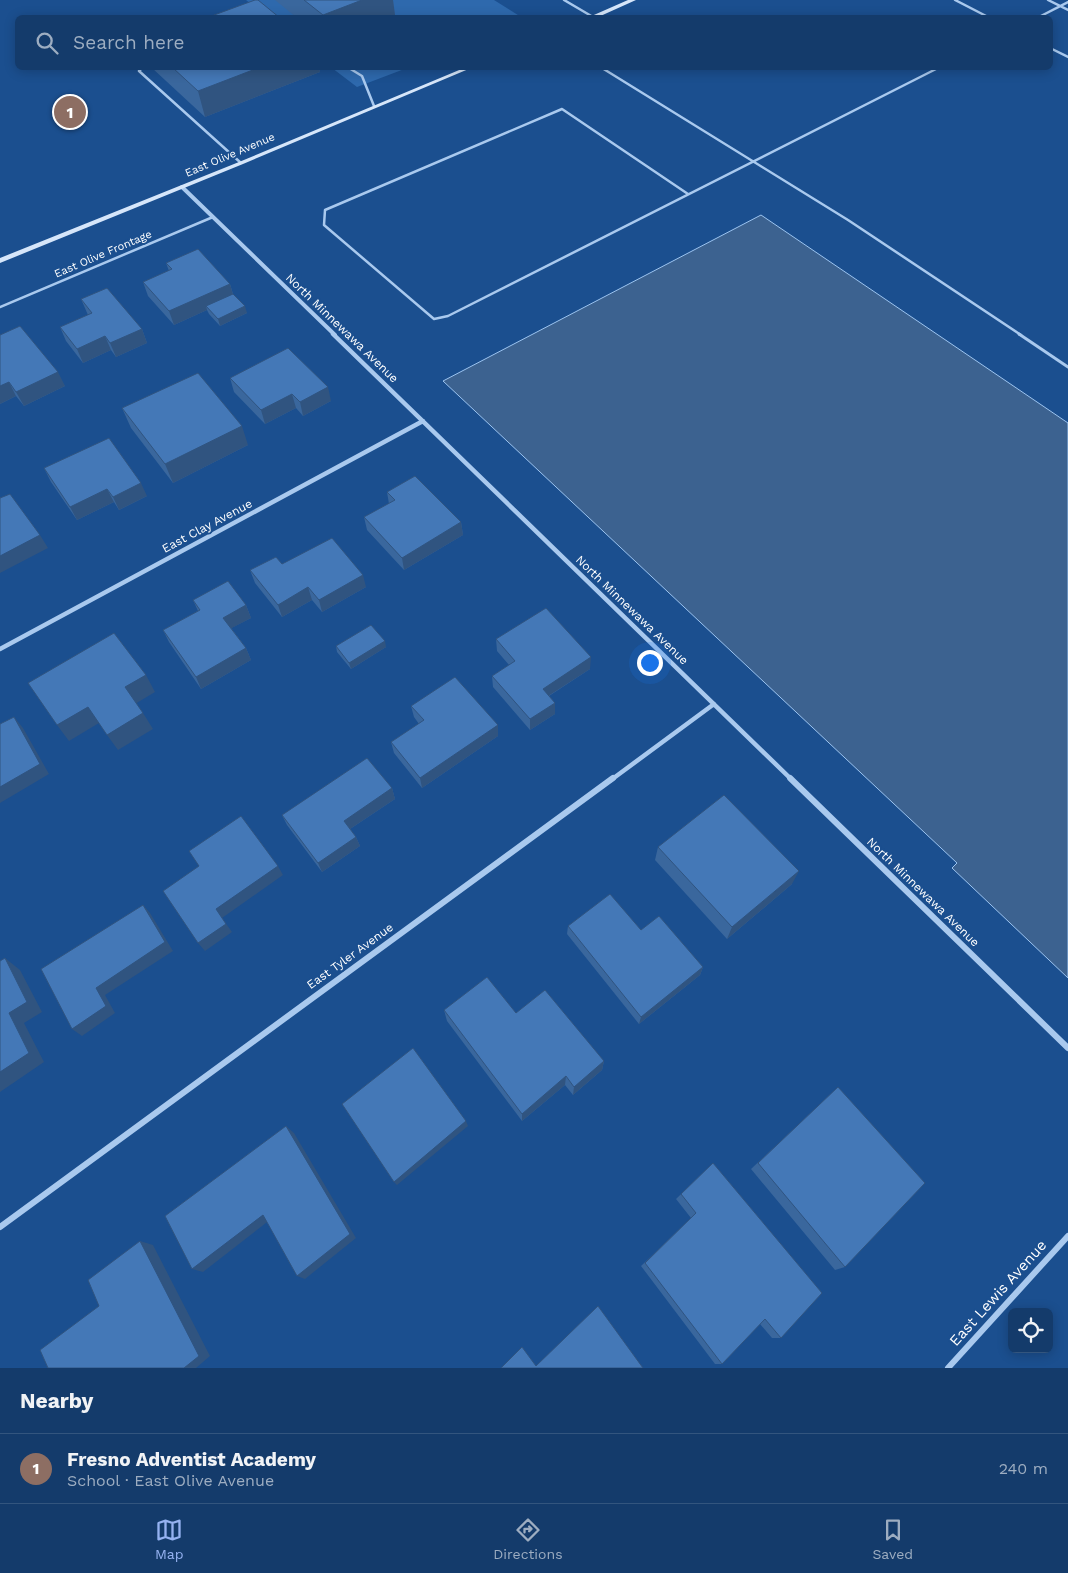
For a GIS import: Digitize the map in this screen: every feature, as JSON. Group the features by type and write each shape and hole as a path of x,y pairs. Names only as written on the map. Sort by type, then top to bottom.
{"main road":[{"path":"596,15 633,0"},
{"name":"East Olive Avenue","path":"0,261 242,163 463,70"}],"street":[{"name":"North Minnewawa Avenue","path":"182,187 1068,1048"},
{"name":"East Clay Avenue","path":"0,649 422,420"},
{"name":"East Tyler Avenue","path":"0,1227 714,704"},
{"name":"East Lewis Avenue","path":"948,1368 1068,1236"}],"lane":[{"path":"564,0 588,15"},
{"path":"955,0 984,15"},
{"path":"1048,0 1068,10"},
{"path":"1043,15 1068,2"},
{"path":"1053,50 1068,57"},
{"path":"139,70 242,163"},
{"path":"352,70 362,76 374,106"},
{"path":"605,70 755,160 1068,367"},
{"path":"688,194 562,109 325,210 324,225 434,319 448,316 934,70"},
{"name":"East Olive Frontage","path":"0,307 213,216"}],"shaded area":[{"path":"246,0 494,0 518,15 265,15"},
{"path":"335,70 402,70 357,87"},
{"path":"761,215 1068,423 1068,978 952,868 957,863 443,381"}],"building":[{"path":"258,0 276,15 214,15"},
{"path":"304,0 362,0 323,15"},
{"path":"175,70 253,70 198,91"},
{"path":"198,249 230,284 169,311 143,282 172,269 166,263"},
{"path":"107,288 142,329 110,343 105,336 77,349 60,327 92,313 81,299"},
{"path":"233,294 245,306 218,319 206,306"},
{"path":"20,326 58,372 16,392 9,382 0,386 0,335"},
{"path":"288,348 328,387 300,402 292,394 261,410 230,378"},
{"path":"198,373 242,426 165,464 122,408"},
{"path":"109,438 141,483 113,497 107,489 70,507 44,468"},
{"path":"415,476 461,522 402,558 364,517 395,500 387,492"},
{"path":"10,494 40,535 0,556 0,498"},
{"path":"332,538 363,575 319,600 308,587 278,605 250,570 276,557 282,564"},
{"path":"228,581 246,605 223,618 246,648 196,677 163,630 200,610 193,600"},
{"path":"546,608 591,657 543,689 555,703 530,719 492,676 515,661 496,639"},
{"path":"371,625 385,641 349,663 336,646"},
{"path":"114,633 146,675 125,687 143,713 107,735 88,707 57,725 28,683"},
{"path":"455,677 498,725 420,778 391,742 424,720 411,706"},
{"path":"14,717 40,764 0,787 0,724"},
{"path":"367,758 392,788 344,821 356,837 318,863 282,815"},
{"path":"724,795 799,871 732,927 658,847"},
{"path":"241,816 278,866 216,909 226,924 198,943 163,891 199,866 189,851"},
{"path":"610,894 641,930 659,916 703,967 641,1017 568,926"},
{"path":"143,905 165,942 96,988 106,1006 72,1029 41,969"},
{"path":"5,958 27,1002 9,1013 29,1053 0,1072 0,961"},
{"path":"487,977 516,1013 545,990 604,1061 574,1087 566,1076 522,1114 444,1010"},
{"path":"413,1048 466,1121 394,1182 342,1104"},
{"path":"838,1087 925,1183 845,1267 758,1163"},
{"path":"286,1126 350,1234 297,1276 263,1215 192,1269 165,1216"},
{"path":"713,1163 822,1293 781,1338 765,1319 722,1364 645,1263 696,1213 681,1194"},
{"path":"140,1241 199,1356 184,1368 48,1368 40,1350 99,1306 88,1280"},
{"path":"598,1306 643,1368 501,1368 522,1347 536,1366"}],"place":[{"name":"Fresno Adventist Academy","path":"70,112"}]}
